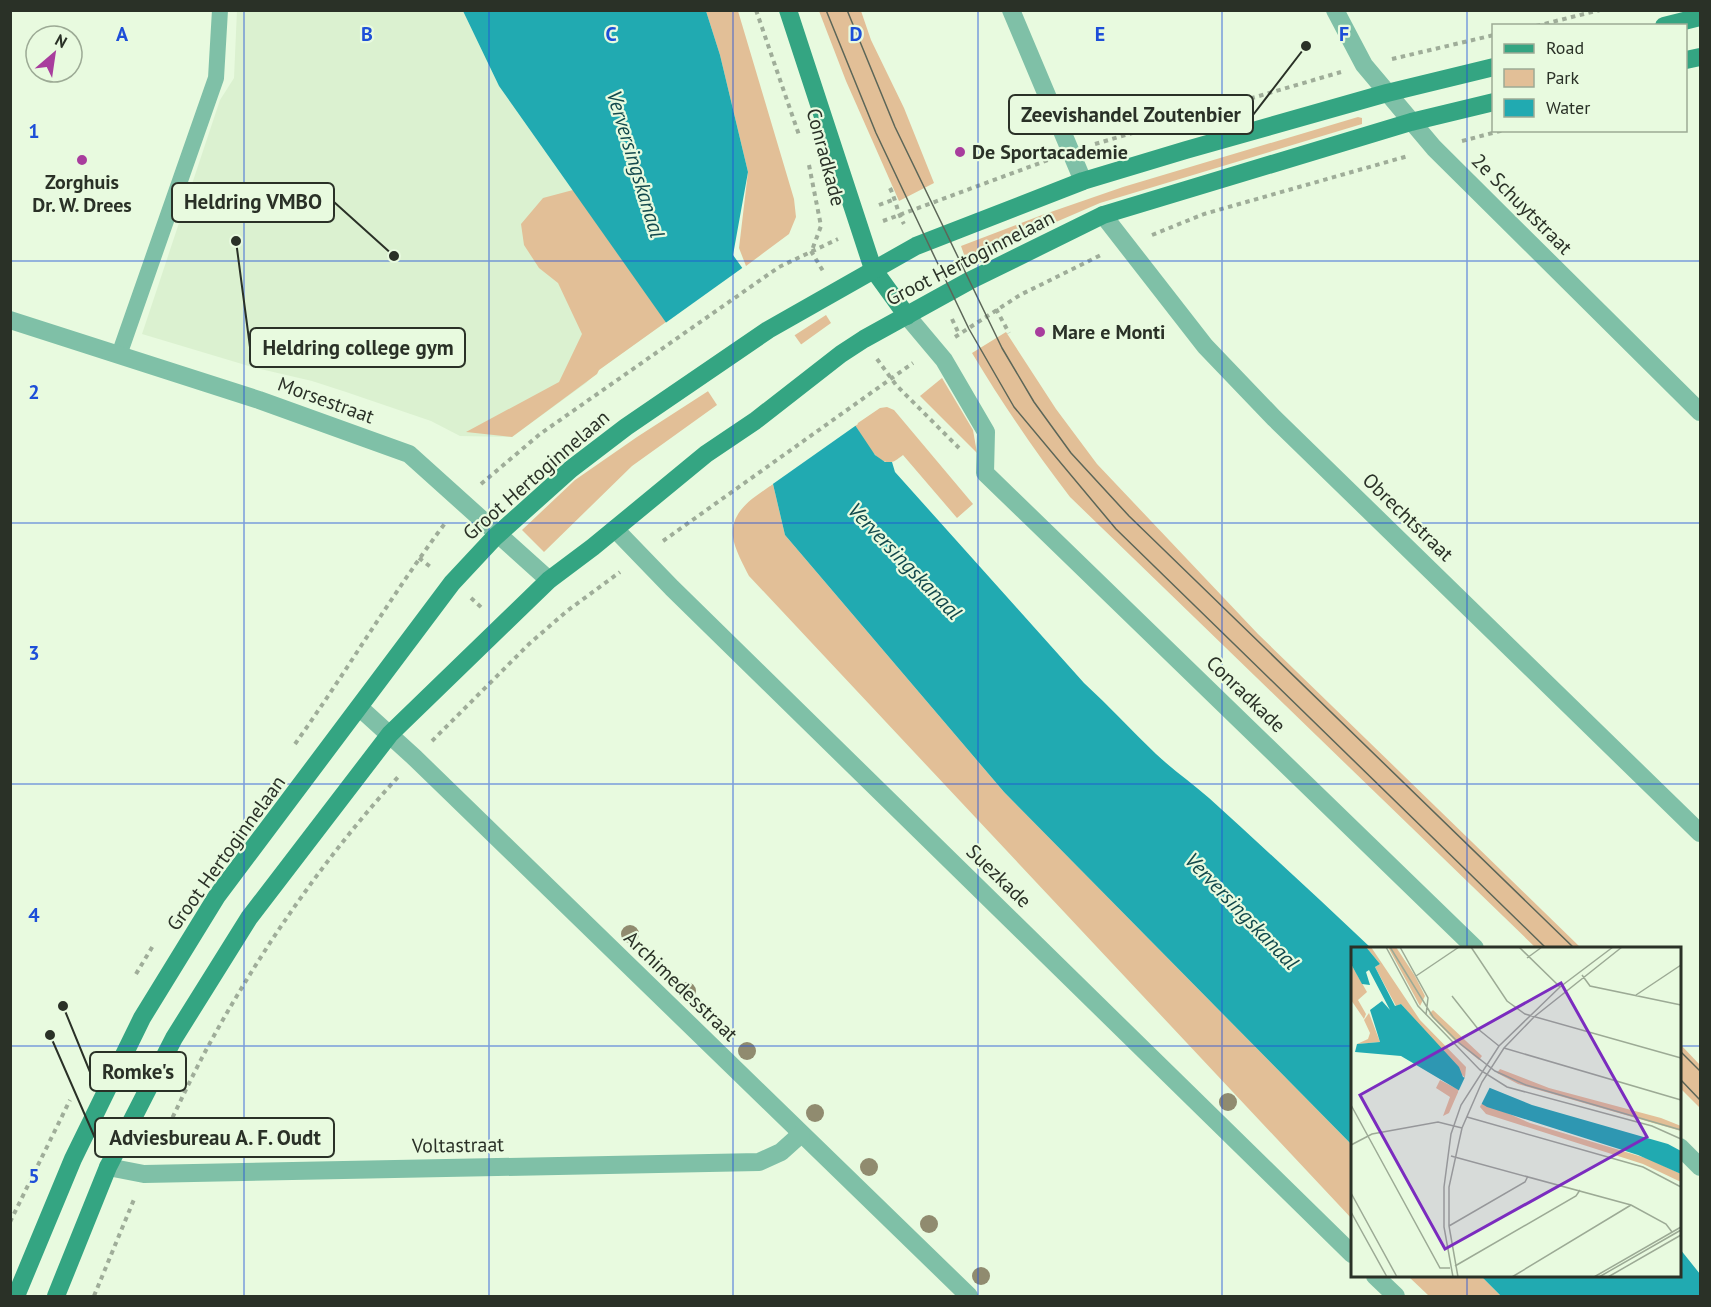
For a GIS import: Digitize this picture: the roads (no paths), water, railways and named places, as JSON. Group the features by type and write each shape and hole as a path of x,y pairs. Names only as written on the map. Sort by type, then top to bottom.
{"street":[{"name":"Conradkade","path":"788,10 873,269 907,316 944,360 986,432 985,473 1474,947"},
{"path":"1011,10 1083,181"},
{"name":"2e Schuytstraat","path":"1335,10 1364,66 1434,148 1701,412"},
{"path":"1670,24 1693,16"},
{"name":"Groot Hertoginnelaan","path":"16,1296 73,1159 142,1018 217,896 452,583 498,534 571,469 626,426 768,330 873,269 927,241 1083,181 1387,93 1492,67"},
{"name":"Groot Hertoginnelaan","path":"56,1296 108,1167 174,1038 249,918 390,734 549,580 706,454 755,421 841,354 969,281 1103,215 1411,122 1492,102"},
{"name":"Obrechtstraat","path":"1103,215 1205,346 1274,418 1701,832"},
{"name":"Morsestraat","path":"10,320 259,400 409,454 498,534"},
{"name":"Suezkade","path":"615,529 771,685 1351,1252"},
{"path":"498,534 549,580"},
{"name":"Archimedesstraat","path":"360,708 415,758 969,1296"},
{"name":"Voltastraat","path":"108,1167 144,1174 759,1162 781,1152 801,1134"},
{"path":"1681,1148 1701,1167"},
{"path":"1377,1277 1396,1296"}],"lane":[{"path":"119,355 216,78 220,10"}],"water":[{"name":"Verversingskanaal","path":"463,11 706,11 720,55 748,172 733,255 875,455 885,462 892,462 895,472 1084,683 1156,754 1209,798 1370,947 1351,947 1351,1144 1004,792 785,535 773,484 667,324 499,86"},
{"path":"1681,1250 1700,1274 1700,1296 1501,1296 1482,1277 1681,1277"}],"tram line":[{"path":"826,10 876,133 927,241 969,329 1014,407 1116,529 1545,947"},
{"path":"847,10 895,127 1002,348 1034,402 1071,453 1129,516 1573,947"},
{"path":"1681,1052 1700,1071"},
{"path":"1681,1080 1700,1100"}],"place":[{"name":"Zeevishandel Zoutenbier","path":"1306,46"},
{"name":"De Sportacademie","path":"960,152"},
{"name":"Zorghuis Dr. W. Drees","path":"82,160"},
{"name":"Heldring college gym","path":"236,241"},
{"name":"Heldring VMBO","path":"394,256"},
{"name":"Mare e Monti","path":"1040,332"},
{"name":"Romke's","path":"63,1006"},
{"name":"Adviesbureau A. F. Oudt","path":"50,1035"}]}
